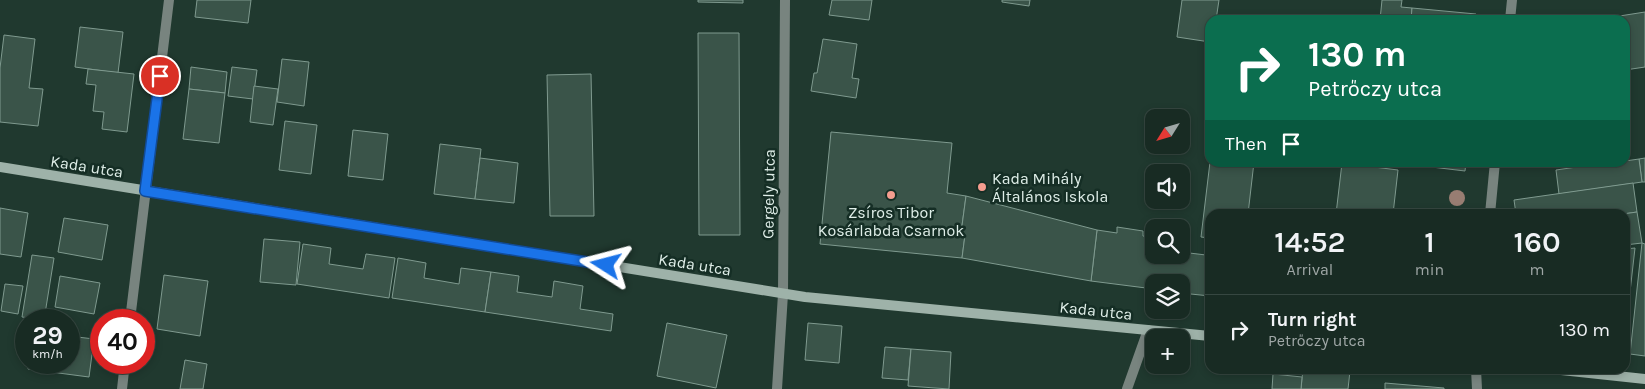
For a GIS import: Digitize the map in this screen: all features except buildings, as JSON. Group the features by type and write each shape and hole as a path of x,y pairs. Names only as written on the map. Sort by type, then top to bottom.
{"street":[{"path":"131,309 169,0"},
{"name":"Gergely utca","path":"777,389 783,294 785,0"},
{"path":"1510,15 1512,0"},
{"name":"Kada utca","path":"0,167 805,298 1145,330"},
{"path":"1491,209 1495,167"},
{"name":"Kada utca","path":"1190,334 1205,336"},
{"path":"1126,389 1145,338"},
{"path":"122,389 124,374"},
{"path":"1476,374 1476,389"},
{"path":"1598,374 1645,379"}],"place":[{"name":"Kada Mihály Általános Iskola","path":"982,187"},
{"name":"Zsíros Tibor Kosárlabda Csarnok","path":"891,195"}],"route":[{"path":"160,76 145,191 606,265"}]}
